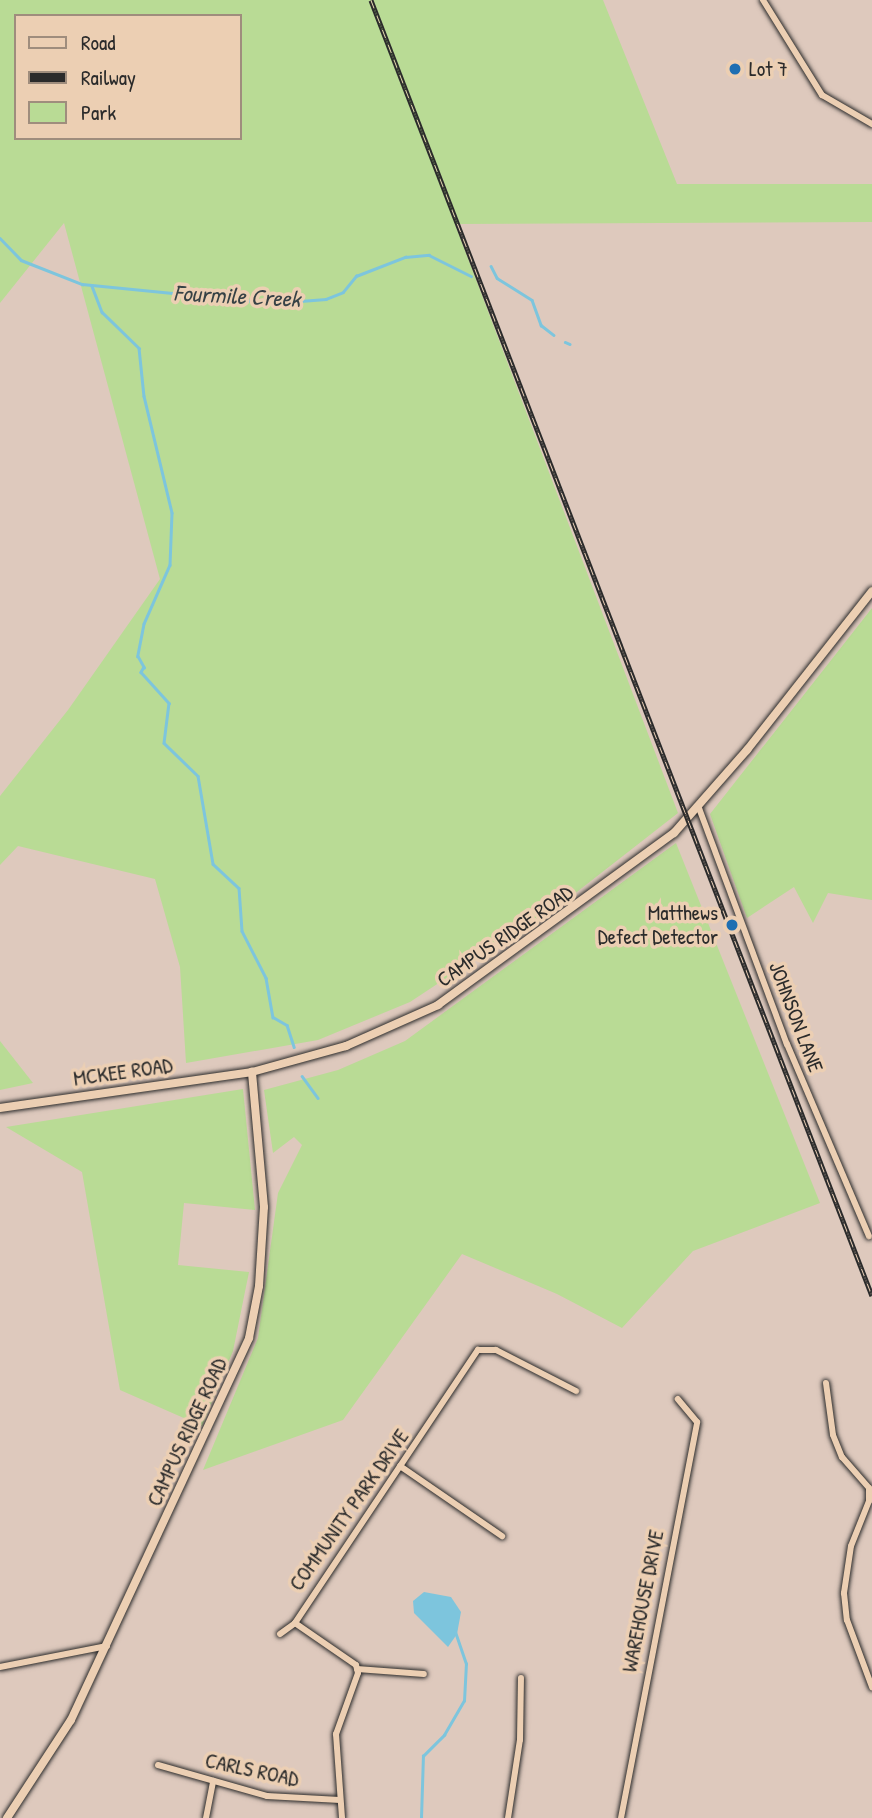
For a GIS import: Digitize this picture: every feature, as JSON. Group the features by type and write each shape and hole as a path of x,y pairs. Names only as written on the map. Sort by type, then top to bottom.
{"street":[{"path":"763,0 822,94 872,124"},
{"name":"CAMPUS RIDGE ROAD","path":"7,1818 60,1740 107,1646 249,1338 259,1286 264,1207 252,1072 346,1046 438,1005 646,856 699,808 872,591"},
{"name":"JOHNSON LANE","path":"699,808 787,1044 869,1236"},
{"name":"MCKEE ROAD","path":"0,1108 252,1072"},
{"name":"COMMUNITY PARK DRIVE","path":"357,1669 295,1623 478,1350 496,1350 576,1391"},
{"path":"826,1383 833,1435 842,1457 869,1488 869,1502 851,1546 844,1593 847,1620 872,1687"},
{"name":"WAREHOUSE DRIVE","path":"621,1818 697,1422 678,1399"},
{"path":"400,1466 502,1536"},
{"path":"280,1634 295,1623"},
{"path":"0,1667 107,1646"},
{"path":"342,1818 336,1734 357,1669 424,1674"},
{"path":"508,1818 520,1740 521,1678"},
{"name":"CARLS ROAD","path":"158,1765 267,1796 340,1800"},
{"path":"206,1818 213,1781"}],"green space":[{"path":"0,0 603,0 677,184 872,184 872,222 455,224 678,813 514,941 510,936 410,1002 318,1040 186,1063 180,967 155,879 18,846 0,865 0,796 68,710 160,579 64,223 0,303"},
{"path":"872,608 872,900 828,893 813,923 794,887 747,918 710,814"},
{"path":"676,843 820,1203 693,1251 622,1328 557,1294 462,1254 343,1420 203,1470 258,1338 278,1193 302,1145 294,1137 273,1153 264,1090 338,1070 405,1041"},
{"path":"0,1041 33,1083 0,1090"},
{"path":"243,1089 255,1210 184,1203 178,1265 249,1272 233,1351 202,1426 120,1390 82,1172 6,1127"}],"water":[{"path":"424,1592 451,1597 461,1612 457,1634 448,1647 414,1613 413,1601"}],"waterway":[{"name":"Fourmile Creek","path":"0,238 21,260 82,284 274,303 326,299 343,292 356,276 405,257 429,255 471,276"},
{"name":"Fourmile Creek","path":"491,266 497,278 532,300 541,325 554,335"},
{"path":"92,286 102,312 139,348 144,396 172,513 170,565 144,624 138,656 144,667 141,672 169,703 164,743 198,776 213,864 239,888 242,931 266,978 273,1017 287,1025 294,1047"},
{"name":"Fourmile Creek","path":"565,342 570,344"},
{"path":"302,1076 318,1098"},
{"path":"421,1818 423,1756 444,1735 464,1701 466,1664 455,1632"}],"railway":[{"path":"371,0 872,1296"}],"place":[{"name":"Lot 7","path":"735,69"},
{"name":"Matthews Defect Detector","path":"732,925"}]}
